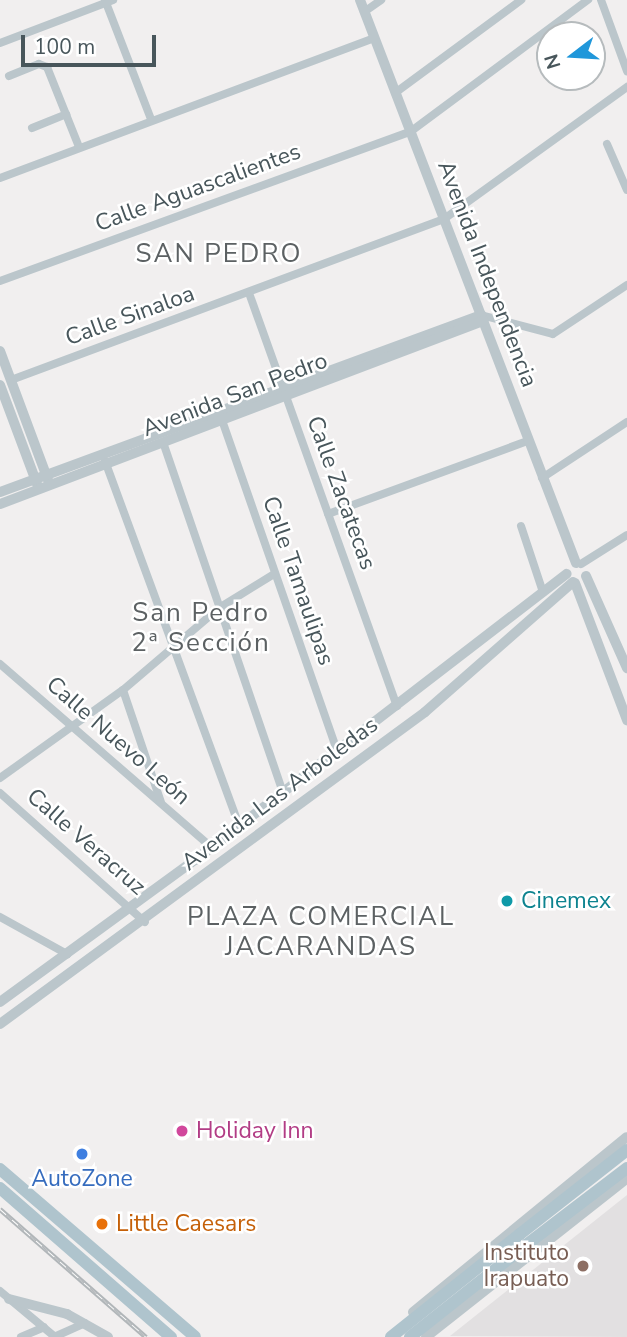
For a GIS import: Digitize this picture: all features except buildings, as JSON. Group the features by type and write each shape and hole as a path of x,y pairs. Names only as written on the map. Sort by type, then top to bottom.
{"main road":[{"path":"410,1337 627,1150"},
{"path":"391,1337 627,1168"},
{"path":"0,1169 195,1337"},
{"path":"0,1188 171,1337"},
{"path":"37,1220 53,1226 63,1224"}],"street":[{"name":"Avenida Independencia","path":"360,0 444,219 486,318 542,478 586,576"},
{"path":"364,12 381,0"},
{"path":"395,93 521,0"},
{"name":"Calle Aguascalientes","path":"0,281 410,132 588,0"},
{"path":"601,0 627,71"},
{"path":"0,43 108,1 151,119"},
{"path":"0,178 151,119 374,38"},
{"path":"9,76 44,64 79,147"},
{"name":"Calle Sinaloa","path":"11,380 444,219 627,87"},
{"path":"32,128 66,114"},
{"path":"607,144 624,174 627,190"},
{"path":"486,318 553,334 627,285"},
{"name":"Calle Zacatecas","path":"249,293 397,706"},
{"name":"Avenida San Pedro","path":"0,504 102,454 282,386 486,318"},
{"name":"Avenida San Pedro","path":"0,492 107,466 287,399 486,318"},
{"path":"0,351 43,483"},
{"path":"0,385 43,483"},
{"path":"542,478 627,422"},
{"name":"Calle Tamaulipas","path":"223,423 337,751"},
{"path":"328,514 528,441"},
{"path":"164,445 282,792"},
{"path":"102,454 239,826"},
{"path":"521,526 543,592"},
{"path":"627,534 579,564 572,579 627,720"},
{"path":"0,778 123,690 172,645 219,608 274,574"},
{"path":"572,579 586,576 627,668"},
{"name":"Avenida Las Arboledas","path":"2,998 132,907 543,592 572,579"},
{"name":"Avenida Las Arboledas","path":"0,1024 145,922 386,741 572,579"},
{"path":"604,662 621,654"},
{"name":"Calle Nuevo León","path":"0,664 211,847"},
{"path":"123,690 162,804"},
{"path":"373,724 386,741"},
{"name":"Calle Veracruz","path":"0,793 132,907 145,922"},
{"path":"0,917 67,954"},
{"path":"81,945 92,959"},
{"path":"383,1337 627,1137"},
{"path":"426,1337 627,1178"},
{"path":"460,1273 473,1281 477,1297"},
{"path":"0,1291 55,1337 85,1323"},
{"path":"9,1299 67,1314 108,1337"},
{"path":"21,1337 36,1334 44,1327"}],"shaded area":[{"name":"Instituto Irapuato","path":"627,1195 627,1337 450,1336"}],"railway":[{"path":"0,1209 146,1337"}],"place":[{"name":"Cinemex","path":"507,901"},
{"name":"Holiday Inn","path":"182,1131"},
{"name":"AutoZone","path":"82,1154"},
{"name":"Little Caesars","path":"102,1224"},
{"name":"Instituto Irapuato","path":"583,1266"}],"district":[{"name":"SAN PEDRO","path":"219,254"},
{"name":"San Pedro 2ª Sección","path":"201,628"},
{"name":"PLAZA COMERCIAL JACARANDAS","path":"321,932"}]}
